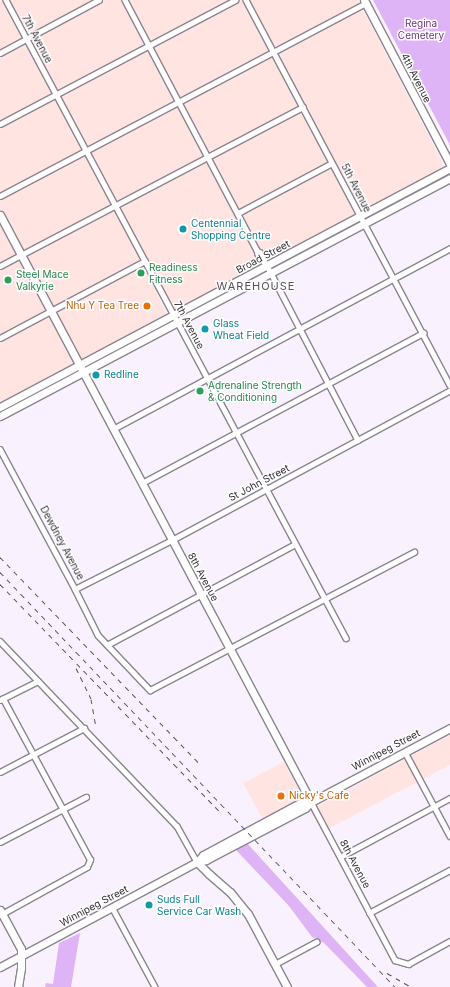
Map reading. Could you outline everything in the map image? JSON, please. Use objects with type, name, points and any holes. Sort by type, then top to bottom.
[{"type":"main road","name":"4th Avenue","points":[[365,1],[450,164]]},
{"type":"main road","name":"Broad Street","points":[[0,407],[267,267],[450,168]]},
{"type":"main road","name":"Broad Street","points":[[0,416],[177,323],[267,267],[364,224],[450,178]]},
{"type":"main road","name":"8th Avenue","points":[[0,215],[311,802]]},
{"type":"main road","name":"Winnipeg Street","points":[[0,967],[197,862],[206,860],[305,808],[311,802],[450,728]]},
{"type":"main road","points":[[197,862],[230,892],[244,908],[288,987]]},
{"type":"main road","points":[[1,913],[21,949],[22,956],[18,987]]},
{"type":"street","name":"7th Avenue","points":[[6,0],[206,378],[346,638]]},
{"type":"street","points":[[0,53],[99,0]]},
{"type":"street","points":[[125,0],[257,250],[264,259],[358,440]]},
{"type":"street","points":[[0,124],[234,0]]},
{"type":"street","name":"5th Avenue","points":[[246,0],[450,385]]},
{"type":"street","points":[[0,196],[274,51],[365,1]]},
{"type":"street","points":[[0,266],[302,107]]},
{"type":"street","points":[[238,213],[332,163]]},
{"type":"street","points":[[113,429],[450,248]]},
{"type":"street","points":[[0,338],[145,261]]},
{"type":"street","points":[[142,483],[423,334]]},
{"type":"street","name":"St John Street","points":[[75,589],[172,540],[450,390]]},
{"type":"street","name":"Dewdney Avenue","points":[[0,449],[98,635],[150,690],[230,650]]},
{"type":"street","points":[[107,645],[295,544]]},
{"type":"street","points":[[230,650],[414,552]]},
{"type":"street","points":[[0,641],[177,826],[197,862]]},
{"type":"street","points":[[1,913],[87,867],[90,860],[2,700],[38,681]]},
{"type":"street","points":[[0,772],[84,728]]},
{"type":"street","points":[[405,752],[450,836]]},
{"type":"street","points":[[0,842],[86,797]]},
{"type":"street","points":[[340,857],[450,798]]},
{"type":"street","name":"8th Avenue","points":[[311,802],[395,960],[408,964],[450,941]]},
{"type":"street","points":[[369,913],[450,870]]},
{"type":"street","points":[[112,907],[155,987]]},
{"type":"street","points":[[275,964],[316,942]]},
{"type":"shaded area","points":[[0,0],[358,0],[442,161],[442,166],[439,170],[178,309],[173,308],[163,289],[156,292],[166,312],[165,315],[0,404]]},
{"type":"shaded area","points":[[450,735],[450,765],[322,832],[310,810]]},
{"type":"shaded area","points":[[284,762],[300,792],[300,798],[263,820],[243,783]]},
{"type":"green space","name":"Regina Cemetery","points":[[373,0],[450,0],[450,145]]},
{"type":"green space","points":[[247,843],[378,987],[367,987],[324,943],[312,937],[289,906],[235,849]]},
{"type":"green space","points":[[80,933],[71,987],[45,987],[46,983],[53,984],[59,943]]},
{"type":"railway","points":[[0,557],[201,765]]},
{"type":"railway","points":[[0,572],[395,987]]},
{"type":"railway","points":[[0,584],[219,811]]},
{"type":"railway","points":[[76,668],[91,699],[96,726]]},
{"type":"railway","points":[[387,973],[411,987]]},
{"type":"place","name":"Centennial Shopping Centre","points":[[183,229]]},
{"type":"place","name":"Readiness Fitness","points":[[141,273]]},
{"type":"place","name":"Steel Mace Valkyrie","points":[[8,280]]},
{"type":"place","name":"Nhu Y Tea Tree","points":[[147,306]]},
{"type":"place","name":"Glass Wheat Field","points":[[205,329]]},
{"type":"place","name":"Redline","points":[[96,375]]},
{"type":"place","name":"Adrenaline Strength & Conditioning","points":[[200,391]]},
{"type":"place","name":"Nicky's Cafe","points":[[281,796]]},
{"type":"place","name":"Suds Full Service Car Wash","points":[[149,905]]},
{"type":"district","name":"WAREHOUSE","points":[[256,286]]}]
